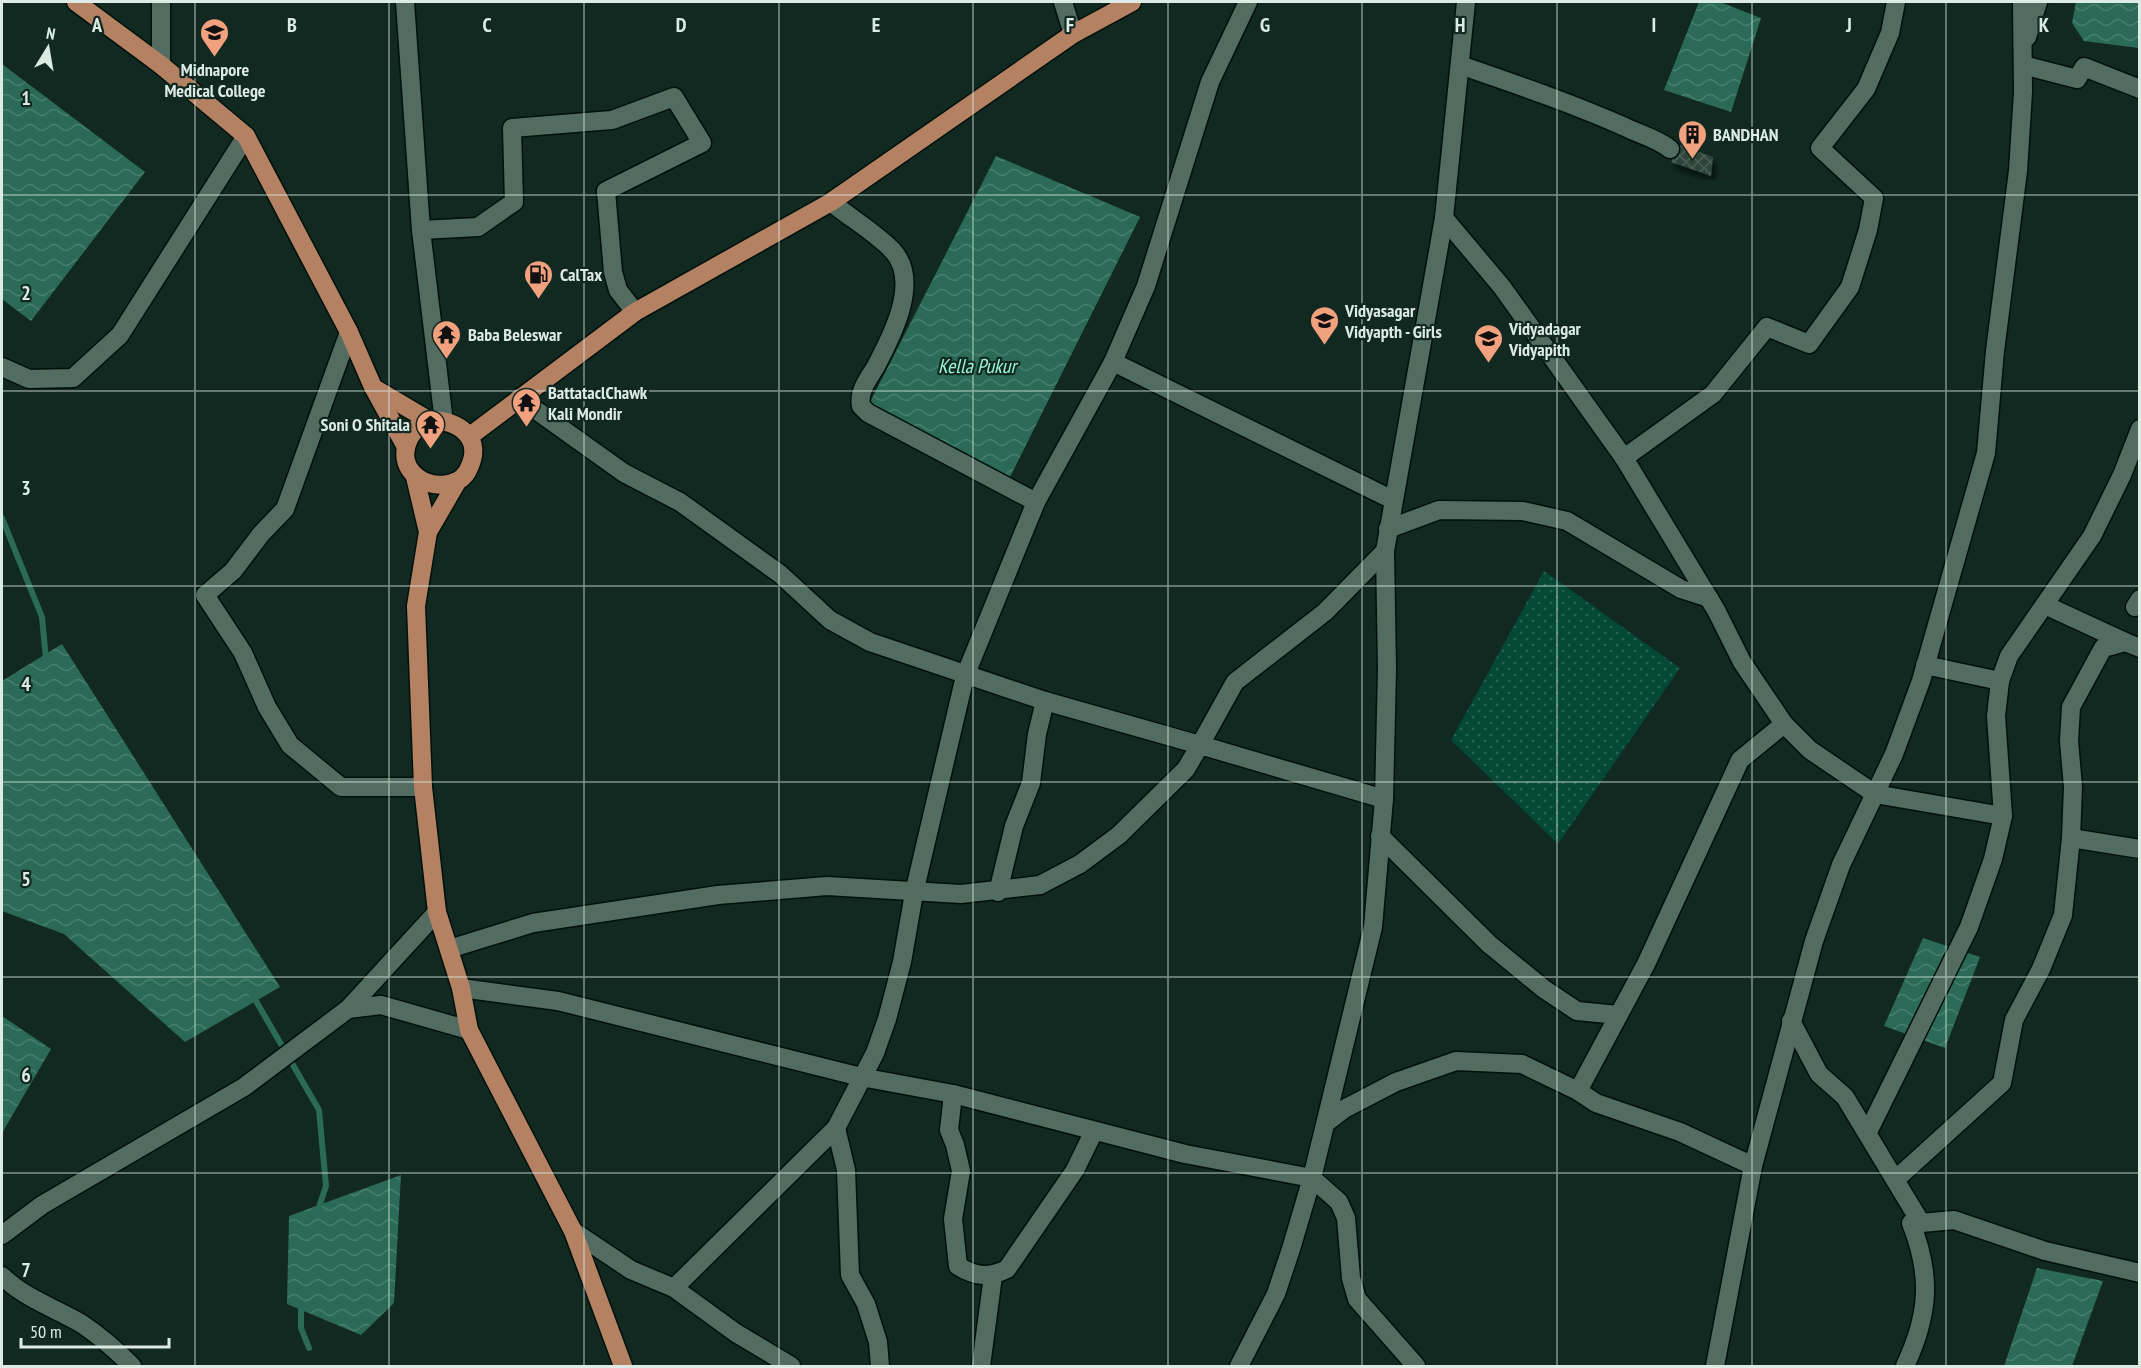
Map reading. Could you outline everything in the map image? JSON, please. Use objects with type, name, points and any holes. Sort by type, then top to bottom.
[{"type":"main road","points":[[76,2],[161,65],[246,136],[349,332],[373,387],[406,447],[409,465],[416,477],[428,532]]},
{"type":"main road","points":[[470,436],[635,312],[831,202],[1073,34],[1132,2]]},
{"type":"main road","points":[[373,387],[436,421],[457,425],[470,436],[473,449],[471,462],[428,532],[416,606],[423,787],[437,912],[461,988],[469,1030],[573,1231],[623,1366]]},
{"type":"main road","points":[[406,447],[412,431],[436,421]]},
{"type":"main road","points":[[416,477],[429,483],[457,482]]},
{"type":"street","points":[[160,2],[161,65]]},
{"type":"street","points":[[405,2],[436,421]]},
{"type":"street","points":[[1062,2],[1073,34]]},
{"type":"street","points":[[674,1288],[836,1128],[875,1053],[888,1020],[902,962],[914,893],[965,676],[1036,502],[1113,362],[1146,286],[1210,82],[1248,2]]},
{"type":"street","points":[[1239,1366],[1276,1294],[1312,1178],[1373,927],[1384,799],[1387,669],[1385,551],[1444,218],[1467,2]]},
{"type":"street","points":[[1624,458],[1713,394],[1767,327],[1809,344],[1850,287],[1868,230],[1874,198],[1820,148],[1866,89],[1890,33],[1896,2]]},
{"type":"street","points":[[1715,1366],[1753,1166],[1814,941],[1841,866],[1894,753],[1925,665],[1986,453],[1995,351],[2018,171],[2023,65],[2022,2]]},
{"type":"street","points":[[2022,41],[2026,38],[2038,2]]},
{"type":"street","points":[[1460,65],[1582,108],[1634,132],[1653,137],[1671,149]]},
{"type":"street","points":[[2023,65],[2077,80],[2084,68],[2139,89]]},
{"type":"street","points":[[421,230],[478,227],[513,202],[512,128],[612,120],[674,97],[702,143],[606,191],[613,272],[618,290],[635,312]]},
{"type":"street","points":[[2,368],[29,379],[73,378],[120,335],[246,136]]},
{"type":"street","points":[[831,202],[893,252],[903,268],[905,292],[886,348],[863,389],[861,406],[868,413],[1036,502]]},
{"type":"street","points":[[1444,218],[1502,287],[1624,458],[1709,598],[1742,662],[1784,724],[1810,750],[1875,794],[2003,816]]},
{"type":"street","points":[[349,332],[285,509],[261,534],[233,571],[205,595],[243,652],[267,707],[290,745],[340,786],[423,787]]},
{"type":"street","points":[[1113,362],[1393,500]]},
{"type":"street","points":[[519,398],[624,473],[680,502],[780,574],[830,620],[870,642],[965,676],[1045,701],[1384,799]]},
{"type":"street","points":[[1868,1132],[1969,927],[1993,859],[2003,816],[1996,716],[2000,681],[2009,656],[2092,536],[2122,475],[2139,429]]},
{"type":"street","points":[[1388,529],[1439,510],[1523,511],[1567,521],[1682,589],[1709,598]]},
{"type":"street","points":[[449,949],[533,923],[718,895],[826,886],[914,893],[998,892],[1040,885],[1090,857],[1119,835],[1156,801],[1185,769],[1234,682],[1325,612],[1385,551]]},
{"type":"street","points":[[2044,605],[2132,645]]},
{"type":"street","points":[[1894,1180],[2002,1083],[2014,1020],[2041,969],[2063,915],[2071,838],[2073,787],[2069,741],[2071,707],[2103,648],[2132,645]]},
{"type":"street","points":[[1925,665],[2000,681]]},
{"type":"street","points":[[998,892],[1014,826],[1031,783],[1037,734],[1045,701]]},
{"type":"street","points":[[1578,1091],[1680,894],[1740,760],[1784,724]]},
{"type":"street","points":[[1380,836],[1489,944],[1544,989],[1577,1011],[1618,1015]]},
{"type":"street","points":[[2071,838],[2139,849]]},
{"type":"street","points":[[2,1235],[42,1205],[244,1088],[348,1009],[437,912]]},
{"type":"street","points":[[461,988],[558,1001],[861,1077],[953,1094],[1185,1154],[1312,1178],[1339,1202],[1346,1218],[1351,1278],[1357,1299],[1416,1366]]},
{"type":"street","points":[[348,1009],[381,1005],[469,1030]]},
{"type":"street","points":[[1791,1021],[1819,1074],[1845,1097],[1921,1223]]},
{"type":"street","points":[[1326,1122],[1344,1109],[1396,1082],[1456,1061],[1522,1064],[1578,1091],[1596,1103],[1680,1132],[1753,1166]]},
{"type":"street","points":[[953,1094],[949,1131],[961,1171],[953,1219],[958,1266],[967,1271],[993,1276],[1007,1269],[1075,1170],[1094,1131]]},
{"type":"street","points":[[836,1128],[846,1170],[850,1275],[867,1304],[878,1342],[880,1366]]},
{"type":"street","points":[[1905,1366],[1917,1340],[1927,1282],[1911,1223],[1954,1220],[2045,1251],[2139,1273]]},
{"type":"street","points":[[573,1231],[631,1270],[674,1288],[736,1333],[791,1366]]},
{"type":"street","points":[[2,1276],[10,1284],[44,1305],[82,1324],[132,1366]]},
{"type":"street","points":[[981,1366],[993,1276]]},
{"type":"shaded area","points":[[1544,571],[1680,668],[1558,844],[1451,740]]},
{"type":"water","points":[[1699,2],[1720,2],[1761,18],[1731,112],[1664,90]]},
{"type":"water","points":[[2076,2],[2139,2],[2138,48],[2084,41],[2072,23]]},
{"type":"water","points":[[2,64],[145,172],[31,321],[2,299]]},
{"type":"water","name":"Kella Pukur","points":[[996,156],[1140,217],[1010,477],[869,404]]},
{"type":"water","points":[[62,644],[280,987],[185,1042],[64,934],[2,911],[2,681]]},
{"type":"water","points":[[1923,938],[1980,957],[1945,1048],[1884,1026]]},
{"type":"water","points":[[2,1016],[51,1049],[2,1133]]},
{"type":"water","points":[[401,1175],[394,1303],[361,1335],[287,1304],[289,1216]]},
{"type":"water","points":[[2037,1268],[2103,1281],[2072,1366],[2004,1366]]},
{"type":"building","name":"BANDHAN","points":[[1680,145],[1713,157],[1711,176],[1671,162]]},
{"type":"waterway","points":[[2,518],[42,617],[46,659]]},
{"type":"waterway","points":[[252,994],[319,1110],[326,1186],[317,1213]]},
{"type":"waterway","points":[[301,1302],[301,1328],[309,1348]]},
{"type":"place","name":"Midnapore Medical College","points":[[215,58]]},
{"type":"place","name":"BANDHAN","points":[[1692,160]]},
{"type":"place","name":"CalTax","points":[[539,300]]},
{"type":"place","name":"Vidyasagar Vidyapth - Girls","points":[[1324,346]]},
{"type":"place","name":"Baba Beleswar","points":[[447,360]]},
{"type":"place","name":"Vidyadagar Vidyapith","points":[[1488,364]]},
{"type":"place","name":"BattataclChawk Kali Mondir","points":[[527,428]]},
{"type":"place","name":"Soni O Shitala","points":[[431,450]]}]
